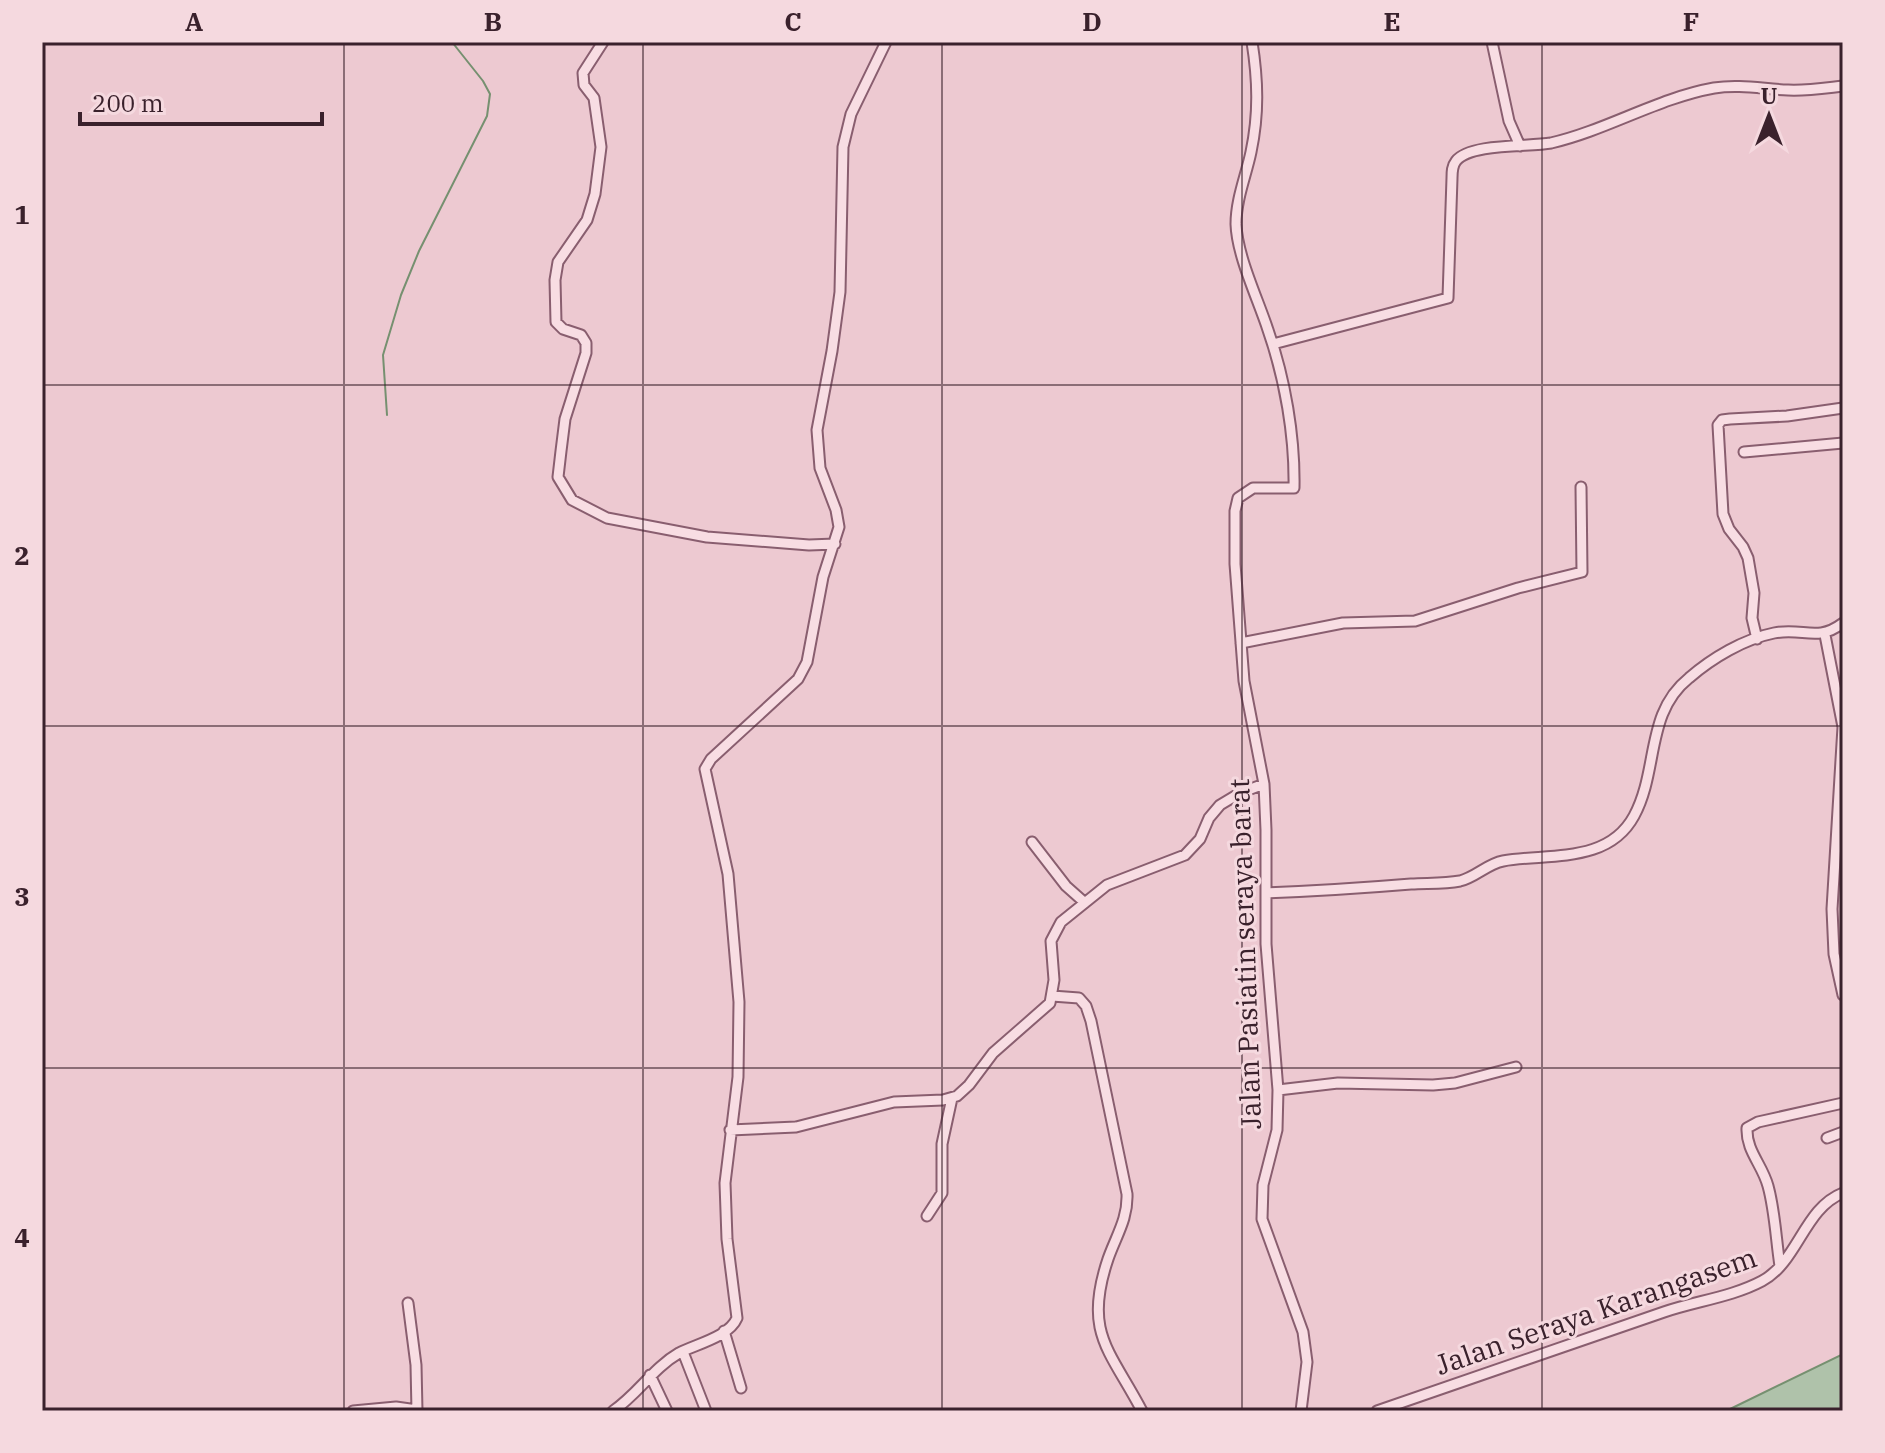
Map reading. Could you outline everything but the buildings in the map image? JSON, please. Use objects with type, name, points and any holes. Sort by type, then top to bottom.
[{"type":"street","points":[[603,42],[583,73],[584,85],[594,98],[601,147],[595,194],[587,220],[558,262],[555,280],[556,322],[563,329],[581,335],[586,343],[586,353],[565,419],[558,477],[572,500],[607,518],[707,537],[809,545],[835,544]]},
{"type":"street","points":[[613,1411],[650,1375],[736,1322],[725,1183],[738,1077],[739,1002],[728,874],[705,769],[711,759],[805,669],[823,577],[839,527],[822,476],[817,439],[840,292],[843,147],[851,114],[886,42]]},
{"type":"street","points":[[1252,42],[1258,105],[1236,224],[1273,344],[1448,298],[1455,161],[1475,151],[1552,142],[1713,88],[1733,86],[1790,91],[1843,86]]},
{"type":"street","points":[[1492,42],[1509,121],[1520,146]]},
{"type":"street","name":"Jalan Pasiatin seraya barat","points":[[1273,344],[1289,422],[1294,488],[1253,488],[1242,494],[1236,502],[1235,564],[1249,715],[1264,784],[1268,984],[1278,1090],[1277,1130],[1263,1185],[1262,1219],[1303,1332],[1307,1379],[1301,1411]]},
{"type":"street","points":[[1757,639],[1752,618],[1754,593],[1748,558],[1723,514],[1718,425],[1725,419],[1787,416],[1843,408]]},
{"type":"street","points":[[1744,452],[1843,443]]},
{"type":"street","points":[[1241,643],[1343,623],[1415,621],[1518,588],[1582,572],[1581,487]]},
{"type":"street","points":[[1266,893],[1457,881],[1494,863],[1574,854],[1601,846],[1617,837],[1634,816],[1661,714],[1677,689],[1712,661],[1757,639],[1785,632],[1825,635],[1843,623]]},
{"type":"street","points":[[1825,635],[1841,709],[1842,742],[1832,909],[1834,954],[1843,995]]},
{"type":"street","points":[[730,1130],[796,1127],[894,1102],[952,1098],[969,1085],[993,1053],[1043,1010],[1052,996],[1051,941],[1054,931],[1107,885],[1185,855],[1200,839],[1209,818],[1220,805],[1264,784]]},
{"type":"street","points":[[1032,842],[1066,886],[1084,902]]},
{"type":"street","points":[[1052,996],[1069,996],[1082,1001],[1094,1035],[1118,1146],[1127,1208],[1104,1271],[1097,1324],[1106,1349],[1142,1411]]},
{"type":"street","points":[[1278,1090],[1338,1083],[1455,1083],[1516,1067]]},
{"type":"street","points":[[927,1216],[942,1193],[942,1144],[952,1098]]},
{"type":"street","points":[[1780,1266],[1769,1188],[1749,1148],[1747,1128],[1758,1122],[1843,1103]]},
{"type":"street","points":[[1827,1138],[1843,1132]]},
{"type":"street","name":"Jalan Seraya Karangasem","points":[[1377,1411],[1667,1311],[1755,1284],[1771,1276],[1819,1211],[1843,1193]]},
{"type":"street","points":[[353,1411],[396,1407],[417,1411],[416,1365],[408,1303]]},
{"type":"street","points":[[724,1331],[741,1388]]},
{"type":"street","points":[[683,1352],[706,1411]]},
{"type":"street","points":[[650,1375],[667,1411]]},
{"type":"shaded area","points":[[1843,1354],[1843,1411],[1726,1411]]},
{"type":"waterway","points":[[387,415],[383,355],[401,295],[419,251],[487,116],[490,94],[452,42]]}]
